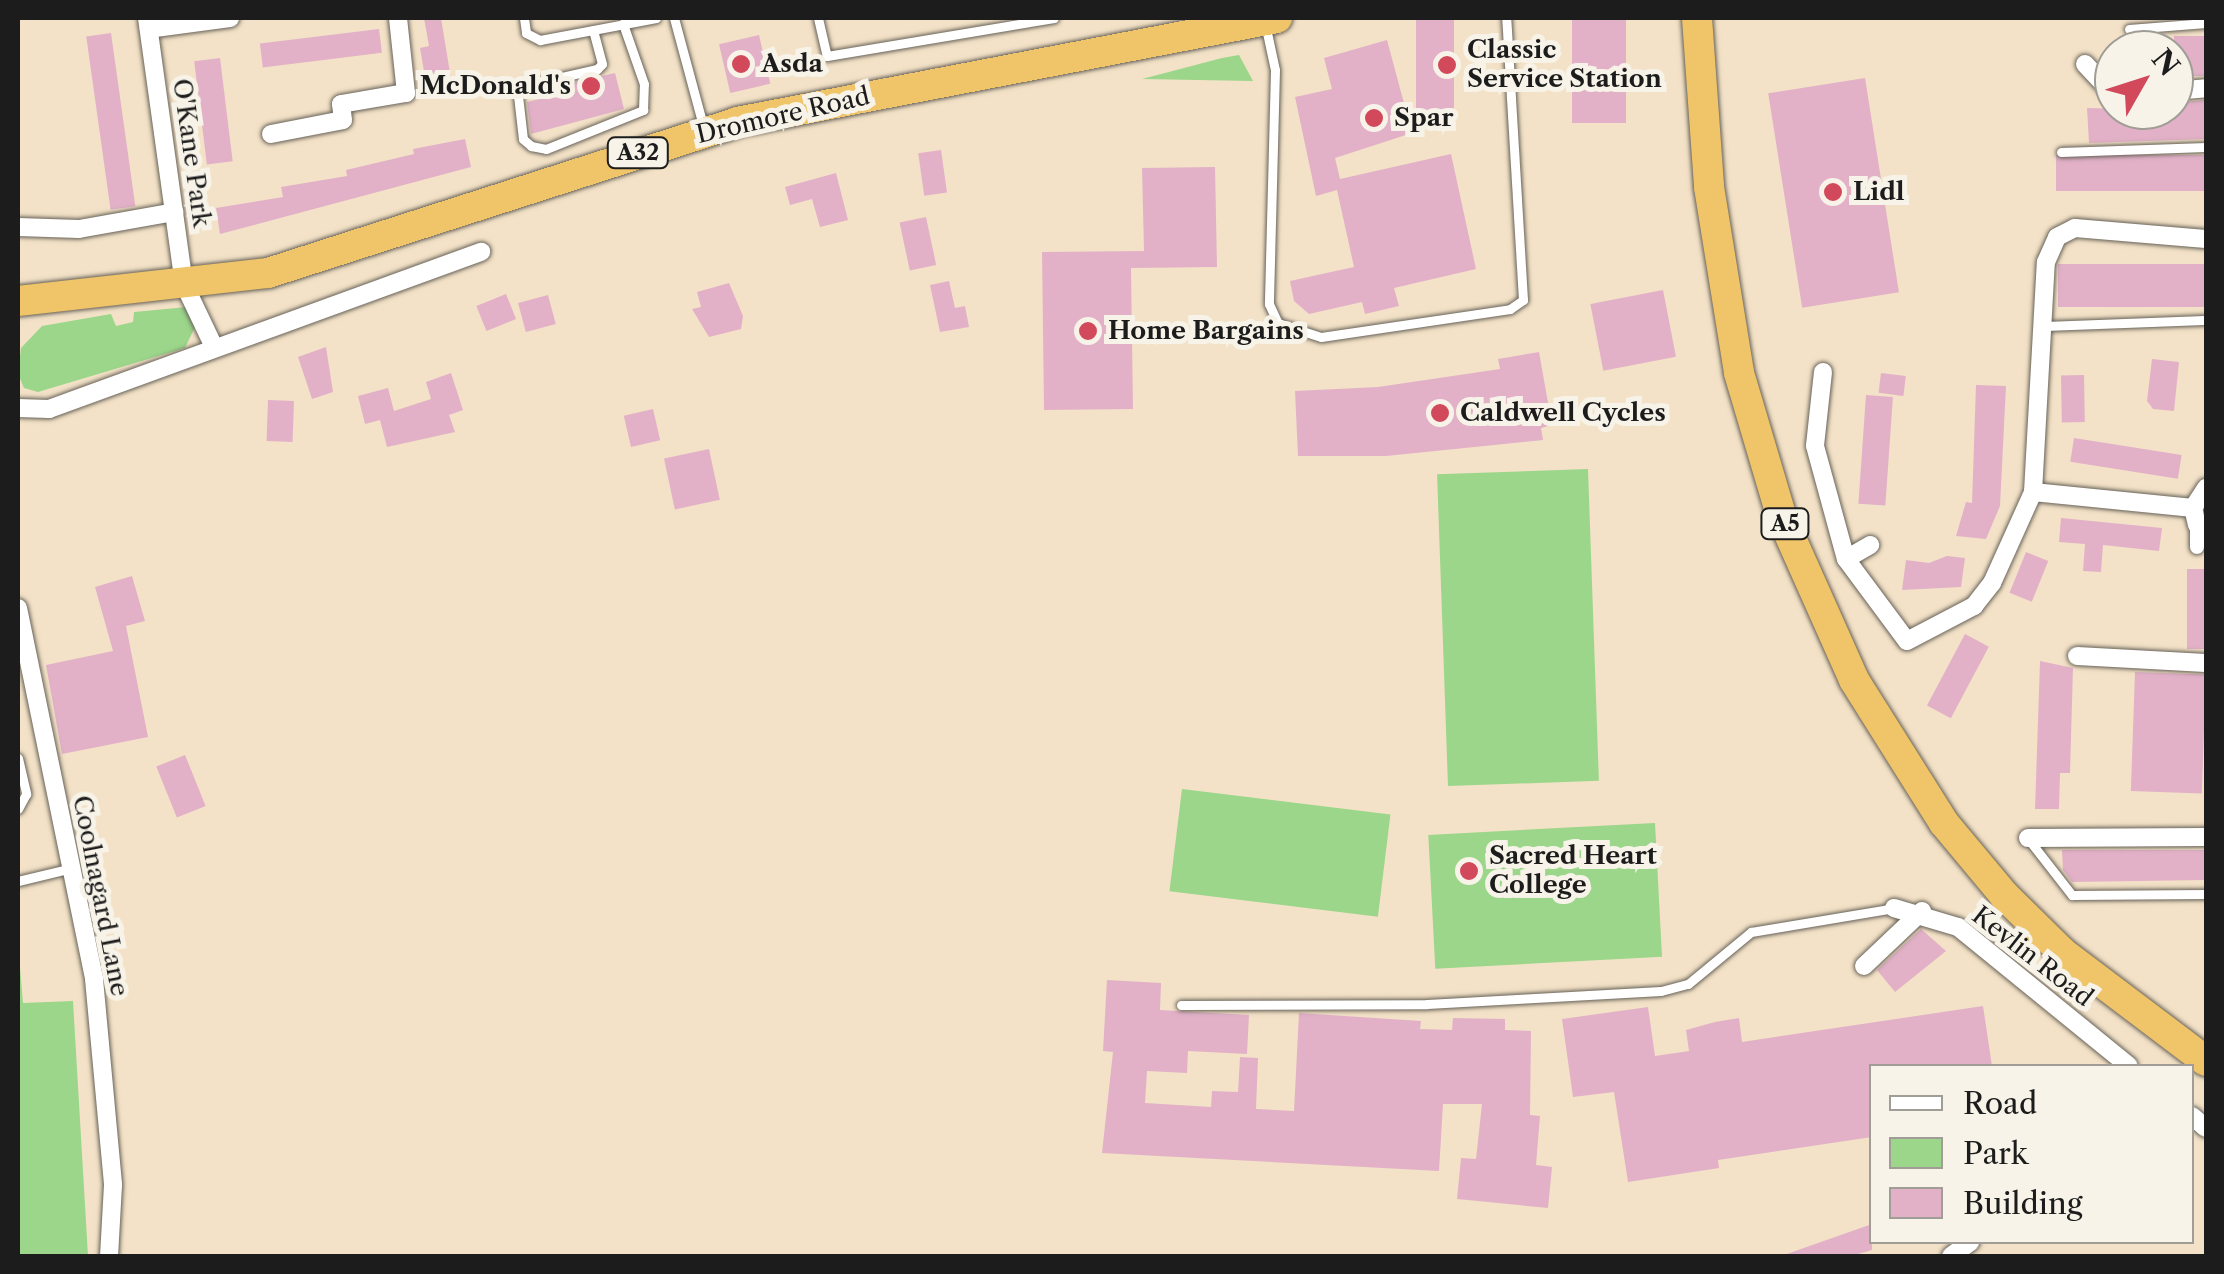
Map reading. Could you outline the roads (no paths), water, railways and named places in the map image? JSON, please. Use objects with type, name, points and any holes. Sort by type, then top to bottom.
[{"type":"highway","name":"A5","points":[[1697,18],[1709,187],[1739,373],[1782,518],[1854,680],[1944,823],[2004,895],[2063,954],[2206,1061]]},
{"type":"highway","name":"Dromore Road","points":[[18,301],[268,272],[704,132],[1271,19]]},
{"type":"street","name":"O'Kane Park","points":[[184,284],[148,23],[230,18]]},
{"type":"street","points":[[271,134],[343,120],[341,104],[406,94],[398,18]]},
{"type":"street","points":[[2085,64],[2094,74]]},
{"type":"street","points":[[18,226],[78,229],[174,212]]},
{"type":"street","points":[[1823,372],[1815,446],[1846,559],[1907,641],[1974,606],[1992,583],[2033,492],[2046,262],[2066,232],[2206,240]]},
{"type":"street","points":[[18,408],[49,409],[481,252]]},
{"type":"street","points":[[184,284],[214,347]]},
{"type":"street","points":[[2197,547],[2195,516],[2206,488]]},
{"type":"street","points":[[2033,492],[2195,516]]},
{"type":"street","points":[[1846,559],[1870,546]]},
{"type":"street","name":"Coolnagard Lane","points":[[18,608],[23,656],[94,979],[112,1185],[109,1256]]},
{"type":"street","points":[[2077,656],[2206,664]]},
{"type":"street","points":[[2028,838],[2206,837]]},
{"type":"street","name":"Kevlin Road","points":[[1894,908],[1922,911],[1958,927],[2127,1064]]},
{"type":"street","points":[[1864,966],[1922,911]]},
{"type":"lane","points":[[524,18],[526,32],[540,40],[656,18]]},
{"type":"lane","points":[[674,18],[704,132]]},
{"type":"lane","points":[[818,18],[826,56],[1054,18]]},
{"type":"lane","points":[[1271,19],[1275,70],[1269,304],[1278,324],[1321,337],[1510,310],[1523,300],[1506,18]]},
{"type":"lane","points":[[2129,29],[2206,23]]},
{"type":"lane","points":[[593,30],[602,64],[597,68],[517,87],[521,127],[531,146],[546,149],[643,110],[644,84],[623,24]]},
{"type":"lane","points":[[2061,152],[2206,147]]},
{"type":"lane","points":[[2043,326],[2206,320]]},
{"type":"lane","points":[[18,758],[26,794],[18,809]]},
{"type":"lane","points":[[2028,838],[2072,895],[2206,894]]},
{"type":"lane","points":[[18,882],[72,868]]},
{"type":"lane","points":[[1181,1005],[1428,1004],[1661,991],[1688,984],[1750,932],[1894,908]]},
{"type":"place","name":"Asda","points":[[741,64]]},
{"type":"place","name":"Classic Service Station","points":[[1447,65]]},
{"type":"place","name":"McDonald's","points":[[591,86]]},
{"type":"place","name":"Spar","points":[[1374,118]]},
{"type":"place","name":"Lidl","points":[[1833,192]]},
{"type":"place","name":"Home Bargains","points":[[1088,331]]},
{"type":"place","name":"Caldwell Cycles","points":[[1440,413]]},
{"type":"place","name":"Sacred Heart College","points":[[1469,871]]}]
